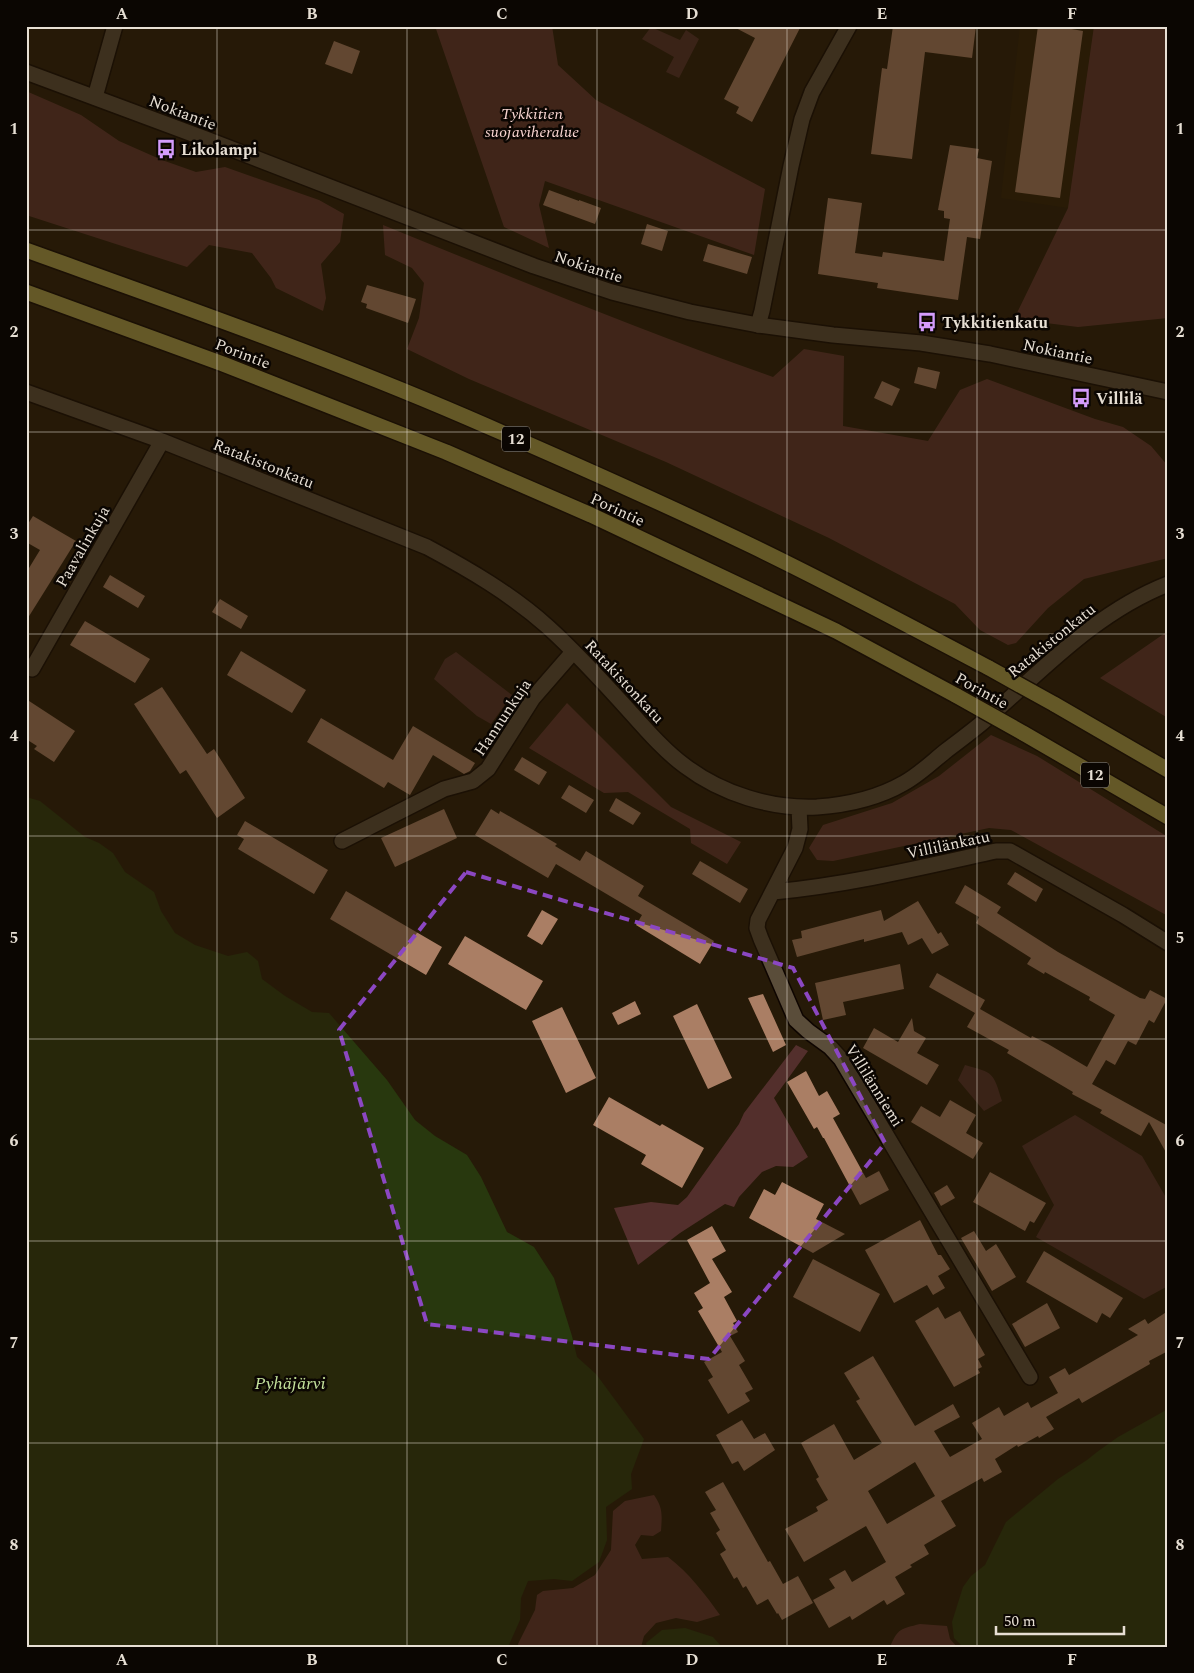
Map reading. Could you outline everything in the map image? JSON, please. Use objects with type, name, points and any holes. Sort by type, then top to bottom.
[{"type":"highway","name":"Porintie","points":[[26,250],[245,329],[481,424],[615,482],[750,545],[857,599],[989,668],[1168,770]]},
{"type":"highway","name":"Porintie","points":[[26,292],[233,367],[446,452],[582,511],[836,631],[957,696],[1168,817]]},
{"type":"street","points":[[95,97],[115,26]]},
{"type":"street","points":[[758,325],[790,166],[802,119],[812,92],[849,26]]},
{"type":"street","name":"Nokiantie","points":[[26,72],[534,266],[612,292],[690,312],[758,325],[833,335],[921,342],[990,354],[1168,392]]},
{"type":"street","name":"Ratakistonkatu","points":[[26,392],[162,441],[427,547],[490,583],[524,608],[573,652],[655,739],[683,765],[707,781],[762,802],[799,808],[835,806],[870,797],[904,783],[982,723],[1048,663],[1095,624],[1133,600],[1168,584]]},
{"type":"street","name":"Paavalinkuja","points":[[32,669],[162,441]]},
{"type":"street","name":"Hannunkuja","points":[[342,841],[444,789],[474,781],[488,769],[533,698],[573,652]]},
{"type":"street","name":"Villilänniemi","points":[[799,808],[800,829],[795,848],[763,908],[757,928],[796,1020],[830,1047],[840,1059],[1030,1377]]},
{"type":"street","name":"Villilänkatu","points":[[773,892],[800,890],[881,876],[996,851],[1010,852],[1123,915],[1168,943]]},
{"type":"highlighted area","points":[[466,872],[793,968],[885,1143],[709,1359],[427,1324],[339,1030]]},
{"type":"shaded area","points":[[1020,26],[1094,26],[1068,208],[1001,198]]},
{"type":"shaded area","points":[[651,27],[680,40],[686,30],[699,39],[679,78],[666,72],[674,57],[642,39]]},
{"type":"shaded area","points":[[456,652],[512,695],[491,724],[477,716],[434,679],[445,659]]},
{"type":"shaded area","points":[[796,1045],[808,1051],[774,1098],[808,1157],[793,1167],[776,1166],[762,1172],[739,1197],[734,1207],[725,1204],[680,1233],[638,1265],[614,1208],[651,1202],[678,1205],[687,1197],[739,1124],[744,1113]]},
{"type":"shaded area","points":[[965,1065],[991,1075],[1002,1101],[984,1111],[958,1080]]},
{"type":"shaded area","points":[[1075,1115],[1142,1156],[1168,1201],[1168,1286],[1144,1299],[1036,1237],[1054,1205],[1022,1146]]},
{"type":"green space","name":"Tykkitien suojaviheralue","points":[[435,26],[552,26],[558,65],[596,100],[765,189],[754,255],[545,181],[539,205],[549,248],[504,227]]},
{"type":"green space","points":[[1094,26],[1168,26],[1168,318],[1078,327],[1014,319],[1068,208]]},
{"type":"green space","points":[[26,91],[81,115],[119,141],[162,160],[196,172],[225,167],[319,200],[344,214],[340,242],[321,264],[326,298],[323,311],[276,288],[271,278],[252,253],[209,245],[187,267],[26,215]]},
{"type":"green space","points":[[383,225],[626,323],[773,377],[804,349],[844,356],[843,426],[928,441],[960,390],[987,379],[1095,419],[1123,427],[1151,446],[1168,466],[1168,558],[1084,579],[1048,608],[1016,643],[1008,645],[980,630],[955,604],[829,538],[666,462],[469,379],[407,349],[419,318],[424,283],[412,268],[385,255]]},
{"type":"green space","points":[[1168,631],[1168,718],[1100,678]]},
{"type":"green space","points":[[567,703],[671,807],[741,842],[727,864],[691,843],[690,829],[628,792],[604,793],[529,748]]},
{"type":"green space","points":[[991,735],[1037,756],[1168,837],[1168,916],[1011,830],[989,828],[833,861],[817,860],[809,848],[823,825],[892,803],[939,776]]},
{"type":"green space","points":[[654,1495],[661,1512],[661,1531],[653,1536],[641,1535],[635,1545],[642,1559],[668,1557],[690,1577],[720,1615],[697,1622],[676,1618],[656,1623],[644,1636],[641,1647],[519,1647],[518,1644],[535,1610],[537,1595],[543,1591],[573,1588],[595,1575],[611,1550],[613,1511],[625,1501]]},
{"type":"green space","points":[[920,1624],[947,1626],[950,1639],[957,1647],[890,1647],[895,1636],[901,1630]]},
{"type":"water","name":"Pyhäjärvi","points":[[26,797],[40,801],[85,837],[99,843],[113,853],[125,872],[154,892],[161,911],[175,933],[195,945],[228,956],[247,952],[258,961],[262,979],[285,996],[312,1012],[329,1013],[387,1080],[415,1120],[435,1136],[467,1155],[481,1177],[507,1232],[534,1247],[554,1278],[577,1357],[596,1374],[644,1439],[631,1474],[632,1489],[606,1507],[607,1540],[599,1562],[572,1581],[554,1579],[528,1581],[521,1598],[520,1620],[508,1647],[26,1647]]},
{"type":"water","points":[[1168,1409],[1168,1647],[963,1647],[954,1638],[952,1622],[963,1587],[971,1576],[985,1565],[1006,1522],[1058,1479],[1118,1437]]},
{"type":"water","points":[[685,1628],[713,1637],[722,1647],[647,1647],[646,1643],[662,1630]]},
{"type":"building","points":[[732,26],[801,26],[752,122],[736,113],[739,107],[724,99],[755,38]]},
{"type":"building","points":[[893,26],[976,26],[972,58],[925,52],[912,159],[871,154],[882,68],[887,69]]},
{"type":"building","points":[[1038,26],[1054,26],[1083,31],[1060,198],[1015,192]]},
{"type":"building","points":[[334,41],[360,51],[352,74],[325,64]]},
{"type":"building","points":[[950,145],[979,149],[977,158],[992,161],[980,239],[967,237],[958,300],[877,288],[878,283],[818,274],[828,198],[862,203],[855,253],[882,257],[883,252],[944,261],[950,219],[944,218],[944,211],[938,210]]},
{"type":"building","points":[[549,190],[601,208],[595,224],[543,205]]},
{"type":"building","points":[[647,224],[668,231],[662,251],[641,244]]},
{"type":"building","points":[[708,244],[752,257],[747,274],[703,261]]},
{"type":"building","points":[[367,285],[416,299],[408,323],[366,308],[367,304],[361,302]]},
{"type":"building","points":[[918,367],[940,372],[936,389],[914,383]]},
{"type":"building","points":[[882,381],[900,389],[892,406],[874,398]]},
{"type":"building","points":[[33,516],[76,541],[26,621],[26,573],[40,550],[26,542],[26,527]]},
{"type":"building","points":[[110,575],[145,596],[138,608],[103,587]]},
{"type":"building","points":[[220,599],[248,616],[241,629],[212,612]]},
{"type":"building","points":[[85,621],[150,659],[135,683],[70,645]]},
{"type":"building","points":[[241,651],[306,690],[292,713],[227,675]]},
{"type":"building","points":[[162,687],[207,754],[214,749],[245,798],[217,818],[186,770],[180,774],[134,704]]},
{"type":"building","points":[[26,699],[75,731],[54,762],[34,749],[37,746],[26,739]]},
{"type":"building","points":[[321,718],[393,760],[413,726],[475,763],[470,771],[464,774],[433,755],[410,795],[388,782],[384,788],[307,742]]},
{"type":"building","points":[[522,757],[547,772],[539,785],[514,770]]},
{"type":"building","points":[[569,785],[594,800],[586,813],[561,798]]},
{"type":"building","points":[[616,798],[641,813],[633,825],[609,811]]},
{"type":"building","points":[[444,809],[457,838],[395,867],[381,838]]},
{"type":"building","points":[[491,809],[499,814],[500,811],[535,831],[580,861],[586,851],[644,886],[638,896],[714,941],[700,964],[636,925],[642,915],[556,864],[548,878],[475,835]]},
{"type":"building","points":[[245,821],[328,870],[314,894],[238,849],[244,839],[237,835]]},
{"type":"building","points":[[700,861],[748,889],[740,903],[692,874]]},
{"type":"building","points":[[1015,872],[1043,889],[1036,902],[1007,884]]},
{"type":"building","points":[[965,885],[1001,907],[997,913],[1058,952],[1140,998],[1145,999],[1150,990],[1167,999],[1154,1023],[1149,1020],[1136,1045],[1128,1041],[1115,1065],[1106,1060],[1092,1084],[1168,1126],[1168,1156],[1149,1122],[1141,1136],[1100,1113],[1102,1110],[1072,1094],[1073,1092],[1007,1053],[1009,1050],[967,1027],[975,1013],[929,987],[937,973],[985,1000],[980,1009],[1031,1038],[1032,1036],[1048,1044],[1087,1067],[1115,1015],[1089,1000],[1090,997],[1027,964],[1031,958],[976,923],[979,917],[955,903]]},
{"type":"building","points":[[346,891],[442,947],[426,975],[330,919]]},
{"type":"building","points":[[918,901],[938,934],[941,932],[949,945],[932,954],[922,938],[908,945],[902,932],[864,942],[864,939],[797,957],[792,940],[802,938],[801,931],[881,910],[884,921]]},
{"type":"building","points":[[542,910],[558,919],[542,945],[527,936]]},
{"type":"building","points":[[465,936],[543,981],[526,1010],[448,964]]},
{"type":"building","points":[[900,964],[904,989],[843,1002],[846,1015],[823,1020],[815,983]]},
{"type":"building","points":[[763,994],[786,1045],[773,1052],[748,998]]},
{"type":"building","points":[[635,1001],[641,1014],[618,1025],[612,1013]]},
{"type":"building","points":[[697,1004],[732,1078],[708,1089],[673,1016]]},
{"type":"building","points":[[562,1007],[596,1078],[566,1093],[532,1021]]},
{"type":"building","points":[[912,1018],[914,1031],[926,1038],[917,1053],[939,1065],[927,1085],[863,1048],[874,1028],[898,1042]]},
{"type":"building","points":[[806,1071],[819,1096],[827,1091],[840,1114],[833,1118],[866,1178],[879,1171],[889,1190],[860,1205],[824,1138],[817,1127],[814,1129],[787,1082]]},
{"type":"building","points":[[609,1097],[704,1148],[682,1188],[641,1164],[646,1155],[593,1125]]},
{"type":"building","points":[[950,1100],[976,1115],[966,1133],[983,1143],[973,1159],[911,1122],[921,1106],[940,1117]]},
{"type":"building","points":[[990,1172],[1046,1203],[1034,1223],[1030,1221],[1025,1231],[973,1202]]},
{"type":"building","points":[[782,1182],[824,1204],[816,1219],[845,1234],[813,1253],[749,1218],[764,1189],[775,1195]]},
{"type":"building","points":[[947,1185],[955,1198],[941,1206],[934,1193]]},
{"type":"building","points":[[920,1220],[938,1255],[941,1255],[950,1269],[938,1276],[945,1288],[933,1295],[927,1285],[894,1303],[865,1250]]},
{"type":"building","points":[[712,1226],[726,1251],[712,1259],[732,1292],[724,1297],[737,1321],[733,1323],[738,1332],[730,1336],[745,1361],[739,1365],[753,1389],[745,1393],[750,1401],[728,1414],[708,1380],[713,1377],[704,1362],[722,1352],[698,1311],[703,1308],[694,1293],[710,1283],[687,1240]]},
{"type":"building","points":[[974,1231],[986,1251],[996,1244],[1016,1277],[992,1291],[961,1238]]},
{"type":"building","points":[[1044,1251],[1123,1298],[1110,1318],[1102,1313],[1097,1323],[1026,1282]]},
{"type":"building","points":[[813,1259],[880,1294],[860,1332],[793,1297]]},
{"type":"building","points":[[1047,1303],[1060,1328],[1025,1347],[1012,1324]]},
{"type":"building","points":[[938,1307],[945,1319],[960,1311],[985,1355],[978,1359],[982,1367],[978,1369],[980,1373],[954,1387],[915,1321]]},
{"type":"building","points":[[1168,1311],[1168,1351],[1149,1361],[1150,1364],[1082,1403],[1079,1398],[1046,1417],[1054,1429],[1039,1438],[1038,1436],[1018,1447],[1017,1445],[995,1459],[1002,1472],[984,1482],[982,1478],[941,1501],[956,1526],[924,1545],[929,1554],[910,1565],[912,1567],[895,1577],[905,1594],[887,1605],[884,1600],[852,1620],[850,1616],[829,1628],[813,1600],[835,1588],[829,1579],[845,1570],[852,1582],[886,1562],[866,1526],[804,1562],[785,1529],[818,1511],[816,1507],[828,1500],[816,1479],[819,1477],[801,1443],[834,1424],[854,1460],[882,1443],[856,1401],[860,1399],[844,1373],[873,1356],[915,1426],[953,1404],[960,1417],[934,1431],[950,1457],[982,1439],[972,1423],[999,1407],[1004,1416],[1028,1402],[1031,1408],[1058,1393],[1049,1377],[1065,1368],[1069,1375],[1138,1335],[1128,1329],[1145,1319],[1148,1324]],"holes":[[[915,1462],[935,1496],[887,1524],[868,1491]]]},
{"type":"building","points":[[742,1420],[754,1439],[765,1433],[775,1450],[744,1471],[738,1461],[732,1464],[716,1435]]},
{"type":"building","points":[[723,1482],[768,1562],[770,1561],[783,1584],[798,1576],[813,1603],[782,1620],[768,1599],[757,1605],[746,1586],[743,1588],[737,1577],[734,1579],[720,1554],[726,1550],[716,1533],[720,1530],[710,1513],[716,1510],[705,1492]]},
{"type":"place","name":"Likolampi","points":[[166,149]]},
{"type":"place","name":"Tykkitienkatu","points":[[927,322]]},
{"type":"place","name":"Villilä","points":[[1081,398]]}]
